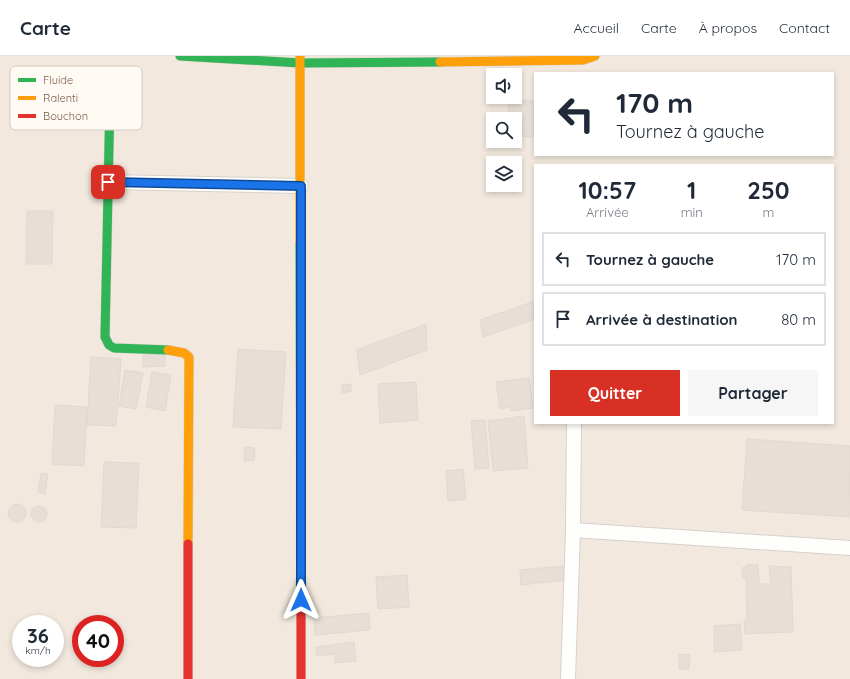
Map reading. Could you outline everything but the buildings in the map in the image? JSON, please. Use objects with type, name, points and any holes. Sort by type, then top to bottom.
[{"type":"street","points":[[180,56],[300,60],[583,60],[596,56]]},
{"type":"street","points":[[300,60],[300,679]]},
{"type":"street","points":[[109,130],[105,336],[109,345],[114,348],[175,350],[184,353],[189,357],[188,679]]},
{"type":"street","points":[[108,182],[301,186]]},
{"type":"street","points":[[568,679],[573,530],[574,424]]},
{"type":"street","points":[[573,530],[850,548]]},
{"type":"shaded area","points":[[0,56],[850,56],[850,679],[0,679]]},
{"type":"traffic: fast","points":[[180,56],[300,63],[440,62]]},
{"type":"traffic: fast","points":[[109,130],[105,337],[109,345],[114,348],[168,350]]},
{"type":"traffic: fast","points":[[300,243],[301,607]]},
{"type":"traffic: slow","points":[[300,56],[300,243]]},
{"type":"traffic: slow","points":[[440,62],[583,60],[595,56]]},
{"type":"traffic: slow","points":[[168,350],[184,353],[189,357],[188,544]]},
{"type":"traffic: jam","points":[[188,544],[188,679]]},
{"type":"traffic: jam","points":[[301,607],[301,679]]},
{"type":"route","points":[[108,182],[301,186],[301,600]]}]
